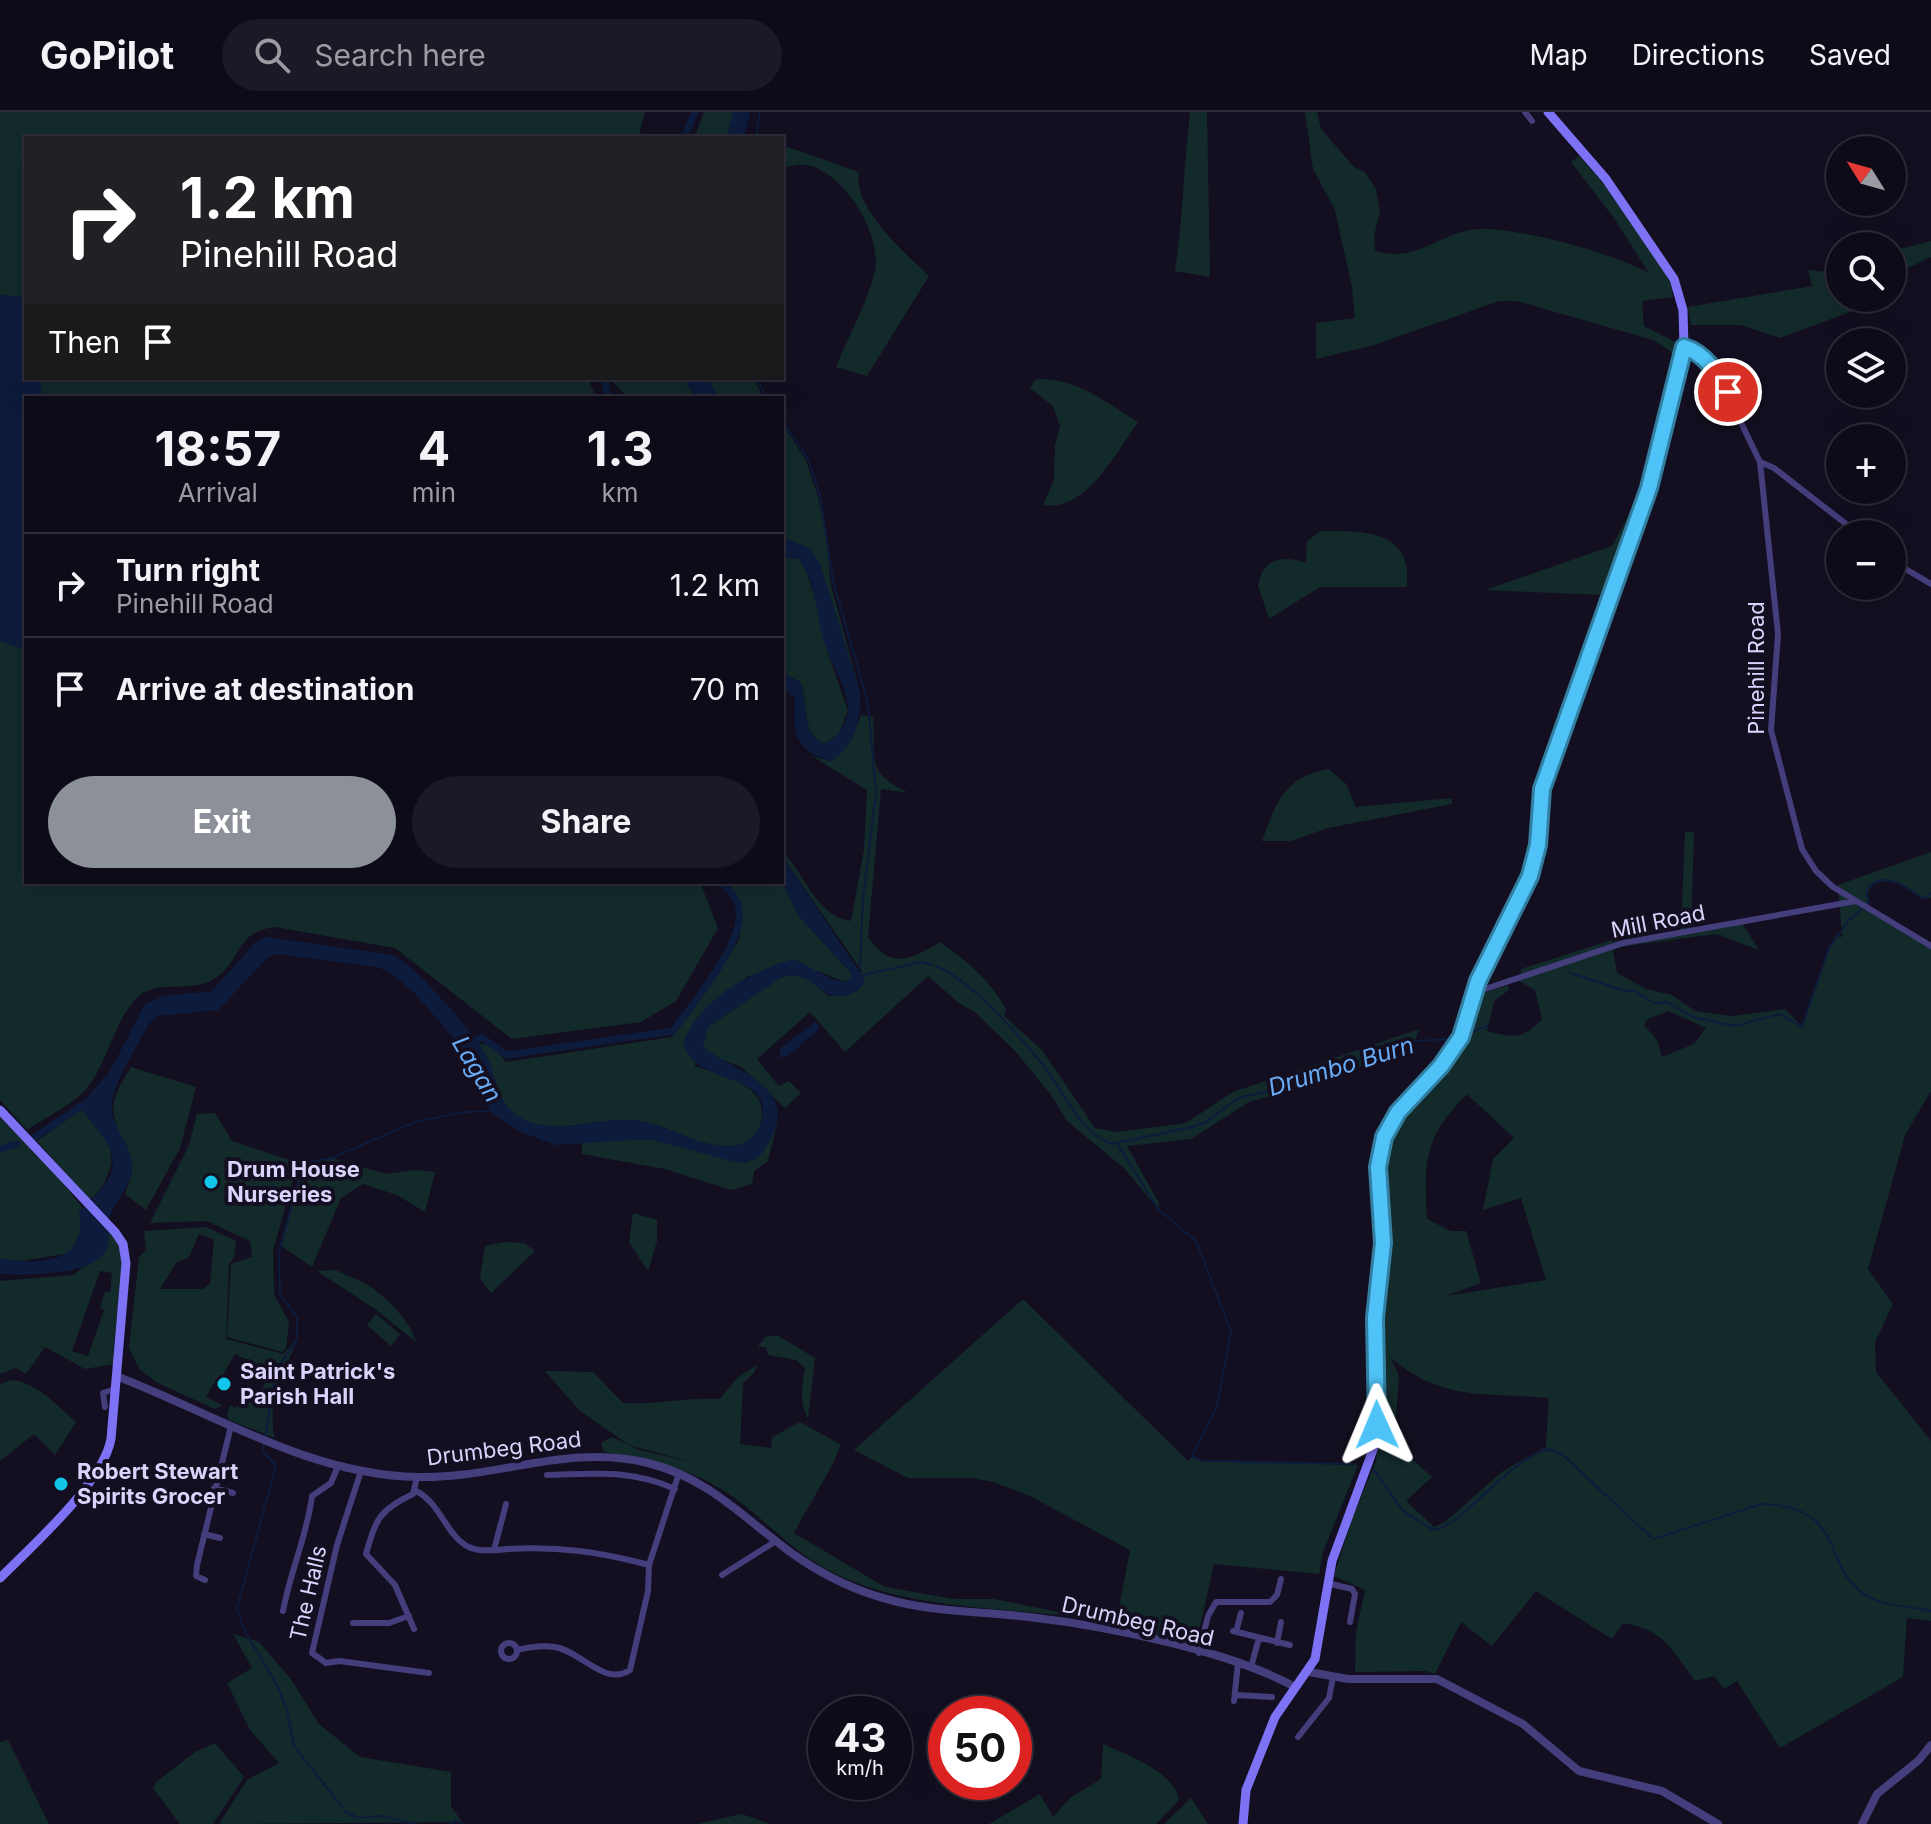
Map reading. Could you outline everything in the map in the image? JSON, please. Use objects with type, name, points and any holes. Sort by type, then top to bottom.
[{"type":"main road","points":[[1243,1824],[1251,1774],[1279,1708],[1309,1672],[1317,1648],[1326,1583],[1339,1538],[1368,1469],[1377,1425],[1375,1318],[1383,1243],[1378,1190],[1381,1152],[1398,1112],[1454,1050],[1466,1024],[1473,993],[1530,876],[1538,845],[1542,789],[1649,488],[1684,347],[1683,310],[1674,279],[1606,179],[1548,112]]},
{"type":"main road","points":[[0,1110],[115,1232],[126,1263],[111,1439],[102,1464],[0,1578]]},
{"type":"street","points":[[1525,112],[1532,121]]},
{"type":"street","name":"Pinehill Road","points":[[1684,347],[1701,356],[1719,377],[1760,462],[1778,634],[1771,709],[1775,750],[1802,849],[1825,880],[1931,946]]},
{"type":"street","points":[[1760,462],[1774,468],[1841,520]]},
{"type":"street","points":[[1906,569],[1931,584]]},
{"type":"street","name":"Mill Road","points":[[1473,993],[1623,943],[1862,905]]},
{"type":"street","name":"Drumbeg Road","points":[[116,1376],[269,1442],[361,1471],[417,1477],[470,1474],[582,1455],[631,1459],[679,1473],[725,1498],[776,1541],[833,1578],[898,1602],[1085,1624],[1238,1663],[1295,1687]]},
{"type":"street","points":[[105,1407],[103,1393],[115,1389]]},
{"type":"street","points":[[205,1580],[196,1576],[214,1488],[231,1426]]},
{"type":"street","points":[[283,1611],[291,1586],[292,1564],[311,1517],[312,1496],[331,1483],[338,1466]]},
{"type":"street","name":"The Halls","points":[[361,1471],[337,1545],[312,1653],[326,1663],[339,1661],[429,1673]]},
{"type":"street","points":[[547,1475],[614,1472],[647,1477],[675,1489]]},
{"type":"street","points":[[517,1650],[556,1647],[573,1652],[599,1670],[619,1676],[627,1673],[634,1663],[649,1565],[679,1473]]},
{"type":"street","points":[[416,1491],[417,1477]]},
{"type":"street","points":[[214,1488],[233,1493]]},
{"type":"street","points":[[414,1629],[395,1585],[367,1558],[369,1544],[382,1512],[416,1491]]},
{"type":"street","points":[[416,1491],[432,1501],[464,1545],[494,1550],[555,1546],[600,1552],[649,1565]]},
{"type":"street","points":[[494,1550],[506,1504]]},
{"type":"street","points":[[204,1534],[220,1538]]},
{"type":"street","points":[[722,1575],[776,1541]]},
{"type":"street","points":[[1199,1653],[1212,1606],[1224,1602],[1270,1602],[1277,1595],[1281,1579]]},
{"type":"street","points":[[1326,1583],[1352,1589],[1355,1594],[1350,1622]]},
{"type":"street","points":[[1241,1613],[1234,1632],[1290,1645]]},
{"type":"street","points":[[353,1623],[389,1623],[409,1616]]},
{"type":"street","points":[[1277,1643],[1281,1622]]},
{"type":"street","points":[[1251,1667],[1259,1638]]},
{"type":"street","points":[[1238,1663],[1234,1698],[1272,1697]]},
{"type":"street","points":[[1309,1672],[1333,1677],[1437,1679],[1511,1717],[1579,1771],[1662,1791],[1718,1824]]},
{"type":"street","points":[[1298,1737],[1329,1698],[1333,1677]]},
{"type":"street","points":[[1862,1824],[1877,1794],[1919,1760],[1931,1745]]},
{"type":"green space","points":[[0,112],[645,112],[639,136],[24,136],[24,380],[591,380],[590,385],[597,396],[24,396],[24,884],[701,884],[718,928],[676,1001],[641,1022],[512,1039],[395,948],[275,927],[253,934],[225,970],[208,982],[159,988],[140,995],[118,1026],[88,1087],[59,1110],[27,1130],[0,1100]]},
{"type":"green space","points":[[704,112],[733,112],[727,136],[695,136]]},
{"type":"green space","points":[[1190,112],[1207,112],[1210,277],[1175,271]]},
{"type":"green space","points":[[1305,112],[1317,112],[1321,129],[1354,167],[1365,172],[1376,189],[1380,212],[1374,236],[1375,251],[1404,253],[1466,231],[1498,230],[1567,244],[1614,258],[1649,273],[1614,218],[1571,162],[1579,156],[1620,202],[1670,282],[1673,297],[1642,301],[1644,326],[1679,344],[1676,359],[1669,350],[1653,340],[1517,301],[1499,301],[1374,345],[1316,359],[1316,323],[1355,318],[1352,287],[1335,210],[1313,169]]},
{"type":"green space","points":[[784,146],[859,172],[863,200],[872,214],[929,276],[867,376],[836,367],[872,282],[876,255],[873,239],[857,206],[834,179],[820,170],[798,165],[784,168]]},
{"type":"green space","points":[[1931,241],[1931,257],[1906,269],[1906,247]]},
{"type":"green space","points":[[1808,270],[1826,272],[1826,312],[1850,312],[1780,338],[1741,325],[1691,325],[1688,307],[1812,286]]},
{"type":"green space","points":[[1036,379],[1077,386],[1138,422],[1087,490],[1059,505],[1043,505],[1054,480],[1055,445],[1060,426],[1053,406],[1030,388]]},
{"type":"green space","points":[[611,380],[685,380],[695,396],[626,396]]},
{"type":"green space","points":[[708,380],[755,380],[762,396],[718,396]]},
{"type":"green space","points":[[784,426],[806,460],[818,497],[828,545],[830,582],[860,692],[819,561],[784,541]]},
{"type":"green space","points":[[1644,487],[1605,595],[1485,590],[1612,546]]},
{"type":"green space","points":[[1321,531],[1369,534],[1391,542],[1400,550],[1405,561],[1407,587],[1320,587],[1269,619],[1258,585],[1264,569],[1282,559],[1306,563],[1307,541]]},
{"type":"green space","points":[[784,557],[798,559],[806,569],[825,644],[848,711],[838,735],[824,744],[816,739],[808,725],[800,682],[784,674]]},
{"type":"green space","points":[[861,715],[873,717],[874,755],[879,771],[895,786],[909,793],[881,789],[868,937],[876,947],[893,958],[910,957],[940,942],[969,964],[999,998],[1006,1009],[1004,1016],[1042,1050],[1095,1128],[1117,1132],[1186,1123],[1233,1092],[1420,1029],[1412,1046],[1326,1080],[1249,1102],[1191,1139],[1127,1146],[1159,1203],[1158,1209],[1125,1169],[1067,1121],[1052,1096],[1016,1052],[975,1012],[960,1004],[928,976],[845,1052],[810,1012],[757,1059],[779,1086],[789,1081],[801,1093],[785,1108],[741,1067],[713,1056],[703,1047],[704,1038],[707,1029],[722,1015],[761,988],[785,976],[803,976],[830,997],[862,971],[784,859],[784,853],[828,911],[851,921],[864,850],[867,790],[812,756],[830,761],[853,737]]},
{"type":"green space","points":[[1329,769],[1346,784],[1356,807],[1452,798],[1452,804],[1328,828],[1291,841],[1262,841],[1284,793],[1302,778]]},
{"type":"green space","points":[[1685,831],[1694,833],[1691,929],[1740,920],[1759,950],[1716,934],[1626,946],[1613,950],[1617,973],[1646,989],[1672,995],[1695,1011],[1732,1016],[1785,1009],[1802,1027],[1829,948],[1835,936],[1842,937],[1838,885],[1931,852],[1931,898],[1922,899],[1898,884],[1885,881],[1871,886],[1867,895],[1870,906],[1931,943],[1931,1091],[1905,1135],[1868,1269],[1893,1304],[1875,1342],[1876,1372],[1931,1441],[1931,1621],[1907,1618],[1903,1677],[1780,1748],[1737,1681],[1724,1689],[1714,1676],[1695,1681],[1666,1643],[1648,1630],[1623,1623],[1612,1639],[1536,1591],[1492,1646],[1461,1622],[1435,1674],[1426,1671],[1355,1672],[1356,1632],[1365,1590],[1334,1576],[1352,1519],[1376,1461],[1381,1432],[1381,1320],[1387,1229],[1385,1155],[1373,1154],[1396,1101],[1448,1050],[1462,1023],[1465,1004],[1478,995],[1508,985],[1509,990],[1494,1001],[1487,1031],[1518,1036],[1542,1019],[1535,990],[1519,981],[1521,969],[1612,940],[1681,932]],"holes":[[[1669,1011],[1706,1028],[1694,1044],[1662,1057],[1657,1040],[1644,1025],[1648,1019]],[[1467,1094],[1514,1138],[1493,1159],[1483,1210],[1521,1198],[1546,1280],[1446,1296],[1481,1283],[1466,1231],[1451,1231],[1427,1219],[1426,1180],[1430,1150],[1442,1124]],[[1391,1358],[1410,1372],[1447,1388],[1549,1398],[1546,1447],[1503,1471],[1445,1522],[1434,1527],[1406,1501],[1432,1477],[1405,1453],[1395,1431],[1399,1376]]]},
{"type":"green space","points":[[729,884],[783,884],[798,915],[851,973],[851,978],[845,982],[818,971],[748,976],[697,1018],[695,1066],[730,1078],[751,1090],[762,1109],[761,1122],[752,1138],[742,1144],[714,1145],[630,1120],[544,1126],[517,1116],[509,1109],[477,1043],[492,1046],[506,1062],[672,1037],[739,940],[741,923],[736,896]]},
{"type":"green space","points":[[131,1067],[196,1087],[180,1148],[146,1210],[125,1194],[132,1159],[113,1109],[118,1090]]},
{"type":"green space","points":[[82,1109],[105,1139],[111,1155],[105,1182],[89,1200],[37,1141]]},
{"type":"green space","points":[[0,1112],[34,1147],[82,1207],[82,1229],[70,1253],[21,1261],[0,1259]]},
{"type":"green space","points":[[215,1113],[232,1141],[298,1163],[273,1250],[274,1295],[289,1322],[286,1348],[282,1352],[227,1337],[231,1264],[252,1257],[250,1241],[207,1221],[150,1223],[189,1145],[197,1114]]},
{"type":"green space","points":[[778,1120],[768,1161],[754,1171],[752,1184],[731,1190],[665,1169],[582,1154],[582,1142],[650,1139],[745,1163],[766,1146]]},
{"type":"green space","points":[[332,1158],[386,1174],[416,1170],[435,1172],[425,1212],[397,1195],[363,1184],[341,1198],[312,1267],[280,1245],[303,1163]]},
{"type":"green space","points":[[633,1213],[657,1220],[657,1241],[648,1271],[629,1242]]},
{"type":"green space","points":[[107,1226],[124,1252],[113,1353],[115,1364],[85,1369],[45,1347],[26,1374],[16,1368],[0,1374],[0,1281],[73,1275],[107,1249]],"holes":[[[100,1271],[112,1273],[110,1292],[105,1292],[100,1308],[104,1310],[88,1356],[72,1351]]]},
{"type":"green space","points":[[206,1227],[236,1241],[234,1258],[229,1264],[226,1339],[283,1354],[297,1340],[275,1400],[275,1438],[229,1420],[227,1413],[230,1405],[235,1408],[254,1394],[259,1396],[272,1367],[268,1370],[235,1354],[217,1385],[213,1384],[206,1397],[222,1405],[215,1409],[158,1383],[140,1370],[129,1348],[139,1257],[146,1250],[144,1231]],"holes":[[[199,1234],[214,1239],[210,1284],[203,1289],[160,1289],[176,1263],[189,1257]]]},
{"type":"green space","points":[[505,1242],[524,1243],[535,1251],[491,1293],[480,1278],[485,1246]]},
{"type":"green space","points":[[336,1270],[384,1297],[404,1319],[416,1342],[375,1309],[317,1271]]},
{"type":"green space","points":[[1023,1299],[1188,1461],[1192,1456],[1202,1461],[1358,1465],[1323,1552],[1319,1574],[1214,1564],[1195,1648],[1116,1623],[1130,1550],[1032,1497],[993,1482],[972,1478],[908,1478],[854,1450]]},
{"type":"green space","points":[[376,1314],[400,1334],[391,1346],[367,1325]]},
{"type":"green space","points":[[777,1335],[815,1358],[808,1418],[802,1400],[805,1368],[796,1360],[768,1355],[766,1347],[758,1347],[765,1337]]},
{"type":"green space","points":[[757,1365],[754,1373],[743,1383],[740,1444],[771,1448],[772,1437],[800,1422],[840,1444],[828,1473],[794,1533],[885,1587],[954,1599],[994,1599],[1093,1619],[929,1601],[866,1586],[836,1574],[799,1551],[744,1505],[712,1484],[660,1463],[604,1452],[601,1443],[612,1437],[639,1450],[694,1463],[629,1445],[579,1410],[545,1371],[593,1372],[623,1403],[635,1403],[720,1399],[737,1378]]},
{"type":"green space","points":[[11,1380],[38,1390],[76,1422],[55,1455],[34,1434],[0,1461],[0,1384]]},
{"type":"green space","points":[[233,1634],[259,1642],[290,1678],[319,1724],[360,1757],[451,1772],[451,1806],[462,1822],[219,1824],[247,1780],[279,1763],[250,1730],[227,1683],[252,1668]]},
{"type":"green space","points":[[8,1740],[49,1824],[0,1824],[0,1742]]},
{"type":"green space","points":[[215,1743],[244,1777],[213,1824],[180,1824],[153,1788],[156,1782],[195,1752]]},
{"type":"green space","points":[[1103,1744],[1159,1772],[1175,1789],[1179,1800],[1156,1824],[989,1824],[1040,1794],[1053,1817],[1070,1798],[1101,1779]]},
{"type":"green space","points":[[1191,1798],[1208,1824],[1164,1824]]},
{"type":"green space","points":[[742,1814],[770,1824],[696,1824]]},
{"type":"water","points":[[733,112],[750,112],[744,136],[727,136]]},
{"type":"water","points":[[0,295],[24,297],[24,380],[41,380],[42,396],[24,396],[24,649],[0,641]]},
{"type":"water","points":[[685,380],[708,380],[718,396],[695,396]]},
{"type":"water","points":[[784,540],[809,548],[819,561],[860,692],[855,731],[846,748],[831,761],[818,757],[802,745],[795,730],[795,698],[784,690],[784,674],[800,682],[808,725],[816,739],[824,744],[840,731],[848,711],[846,695],[822,636],[810,580],[798,559],[784,557]]},
{"type":"water","name":"Lagan","points":[[784,859],[865,980],[861,988],[837,996],[828,994],[805,979],[782,977],[708,1027],[703,1047],[760,1082],[771,1093],[777,1107],[777,1123],[769,1142],[755,1159],[734,1162],[650,1139],[555,1145],[521,1132],[493,1114],[479,1086],[464,1071],[456,1040],[400,981],[377,967],[277,954],[266,959],[218,1010],[157,1016],[148,1025],[122,1073],[112,1103],[114,1118],[130,1153],[132,1167],[126,1187],[110,1216],[105,1252],[86,1266],[72,1270],[0,1274],[0,1259],[45,1260],[69,1251],[76,1242],[80,1229],[79,1212],[108,1180],[112,1169],[110,1148],[82,1109],[85,1099],[109,1073],[145,1004],[164,996],[212,991],[254,944],[267,937],[393,955],[409,966],[450,1008],[479,1044],[510,1110],[531,1122],[545,1126],[573,1126],[631,1120],[659,1126],[701,1142],[729,1146],[747,1142],[758,1130],[763,1109],[760,1098],[740,1083],[701,1066],[690,1057],[683,1044],[690,1028],[713,1001],[744,979],[778,964],[794,959],[832,979],[845,982],[851,978],[851,973],[798,915],[783,884]]},
{"type":"water","points":[[815,1022],[819,1026],[817,1031],[787,1057],[779,1057],[780,1049]]},
{"type":"waterway","points":[[685,136],[695,112]]},
{"type":"waterway","points":[[756,136],[760,112]]},
{"type":"waterway","points":[[605,380],[610,396]]},
{"type":"waterway","points":[[758,380],[765,396]]},
{"type":"waterway","points":[[784,423],[808,459],[820,496],[833,581],[868,703],[876,793],[863,898],[860,969]]},
{"type":"waterway","name":"Drumbo Burn","points":[[1570,973],[1634,991],[1655,1003],[1667,1002],[1693,1017],[1735,1026],[1780,1014],[1802,1027],[1829,948],[1849,920],[1869,903],[1866,890],[1873,884],[1887,880],[1902,885],[1922,898],[1927,898],[1931,892]]},
{"type":"waterway","name":"Lagan","points":[[470,1045],[481,1037],[507,1055],[673,1031],[718,969],[736,933],[739,916],[737,902],[724,884]]},
{"type":"waterway","name":"Drumbo Burn","points":[[864,975],[921,962],[932,965]]},
{"type":"waterway","name":"Drumbo Burn","points":[[936,966],[965,984],[992,1008],[1040,1061],[1079,1119],[1111,1144],[1192,1127],[1206,1122],[1238,1098],[1272,1090],[1303,1076],[1329,1075],[1364,1057],[1414,1041],[1451,1039]]},
{"type":"waterway","name":"Drumbo Burn","points":[[1467,1034],[1487,1026]]},
{"type":"waterway","points":[[35,1137],[89,1101]]},
{"type":"waterway","name":"Lagan","points":[[265,1437],[276,1370],[297,1340],[297,1317],[280,1294],[279,1253],[303,1163],[332,1158],[415,1122],[464,1112],[493,1111]]},
{"type":"waterway","points":[[0,1149],[17,1144]]},
{"type":"waterway","points":[[1118,1145],[1158,1209],[1196,1241],[1231,1331],[1217,1407],[1192,1456],[1202,1461],[1356,1464]]},
{"type":"waterway","points":[[264,1443],[263,1451],[276,1466],[237,1608],[243,1628],[278,1687],[287,1710],[294,1746],[346,1812],[358,1818],[382,1816],[415,1824]]},
{"type":"waterway","points":[[1374,1470],[1403,1511],[1433,1530],[1456,1519],[1516,1467],[1548,1449],[1563,1455],[1653,1539],[1762,1504],[1789,1507],[1808,1515],[1821,1526],[1843,1569],[1865,1595],[1888,1604],[1931,1611]]},
{"type":"waterway","points":[[450,1824],[456,1821],[463,1824]]},
{"type":"place","name":"Drum House Nurseries","points":[[211,1182]]},
{"type":"place","name":"Saint Patrick's Parish Hall","points":[[224,1384]]},
{"type":"place","name":"Robert Stewart Spirits Grocer","points":[[61,1484]]},
{"type":"route","points":[[1377,1425],[1375,1318],[1383,1243],[1378,1167],[1384,1137],[1398,1112],[1454,1050],[1466,1024],[1478,981],[1530,876],[1538,845],[1542,789],[1649,488],[1684,347],[1694,351],[1710,365],[1728,392]]}]
